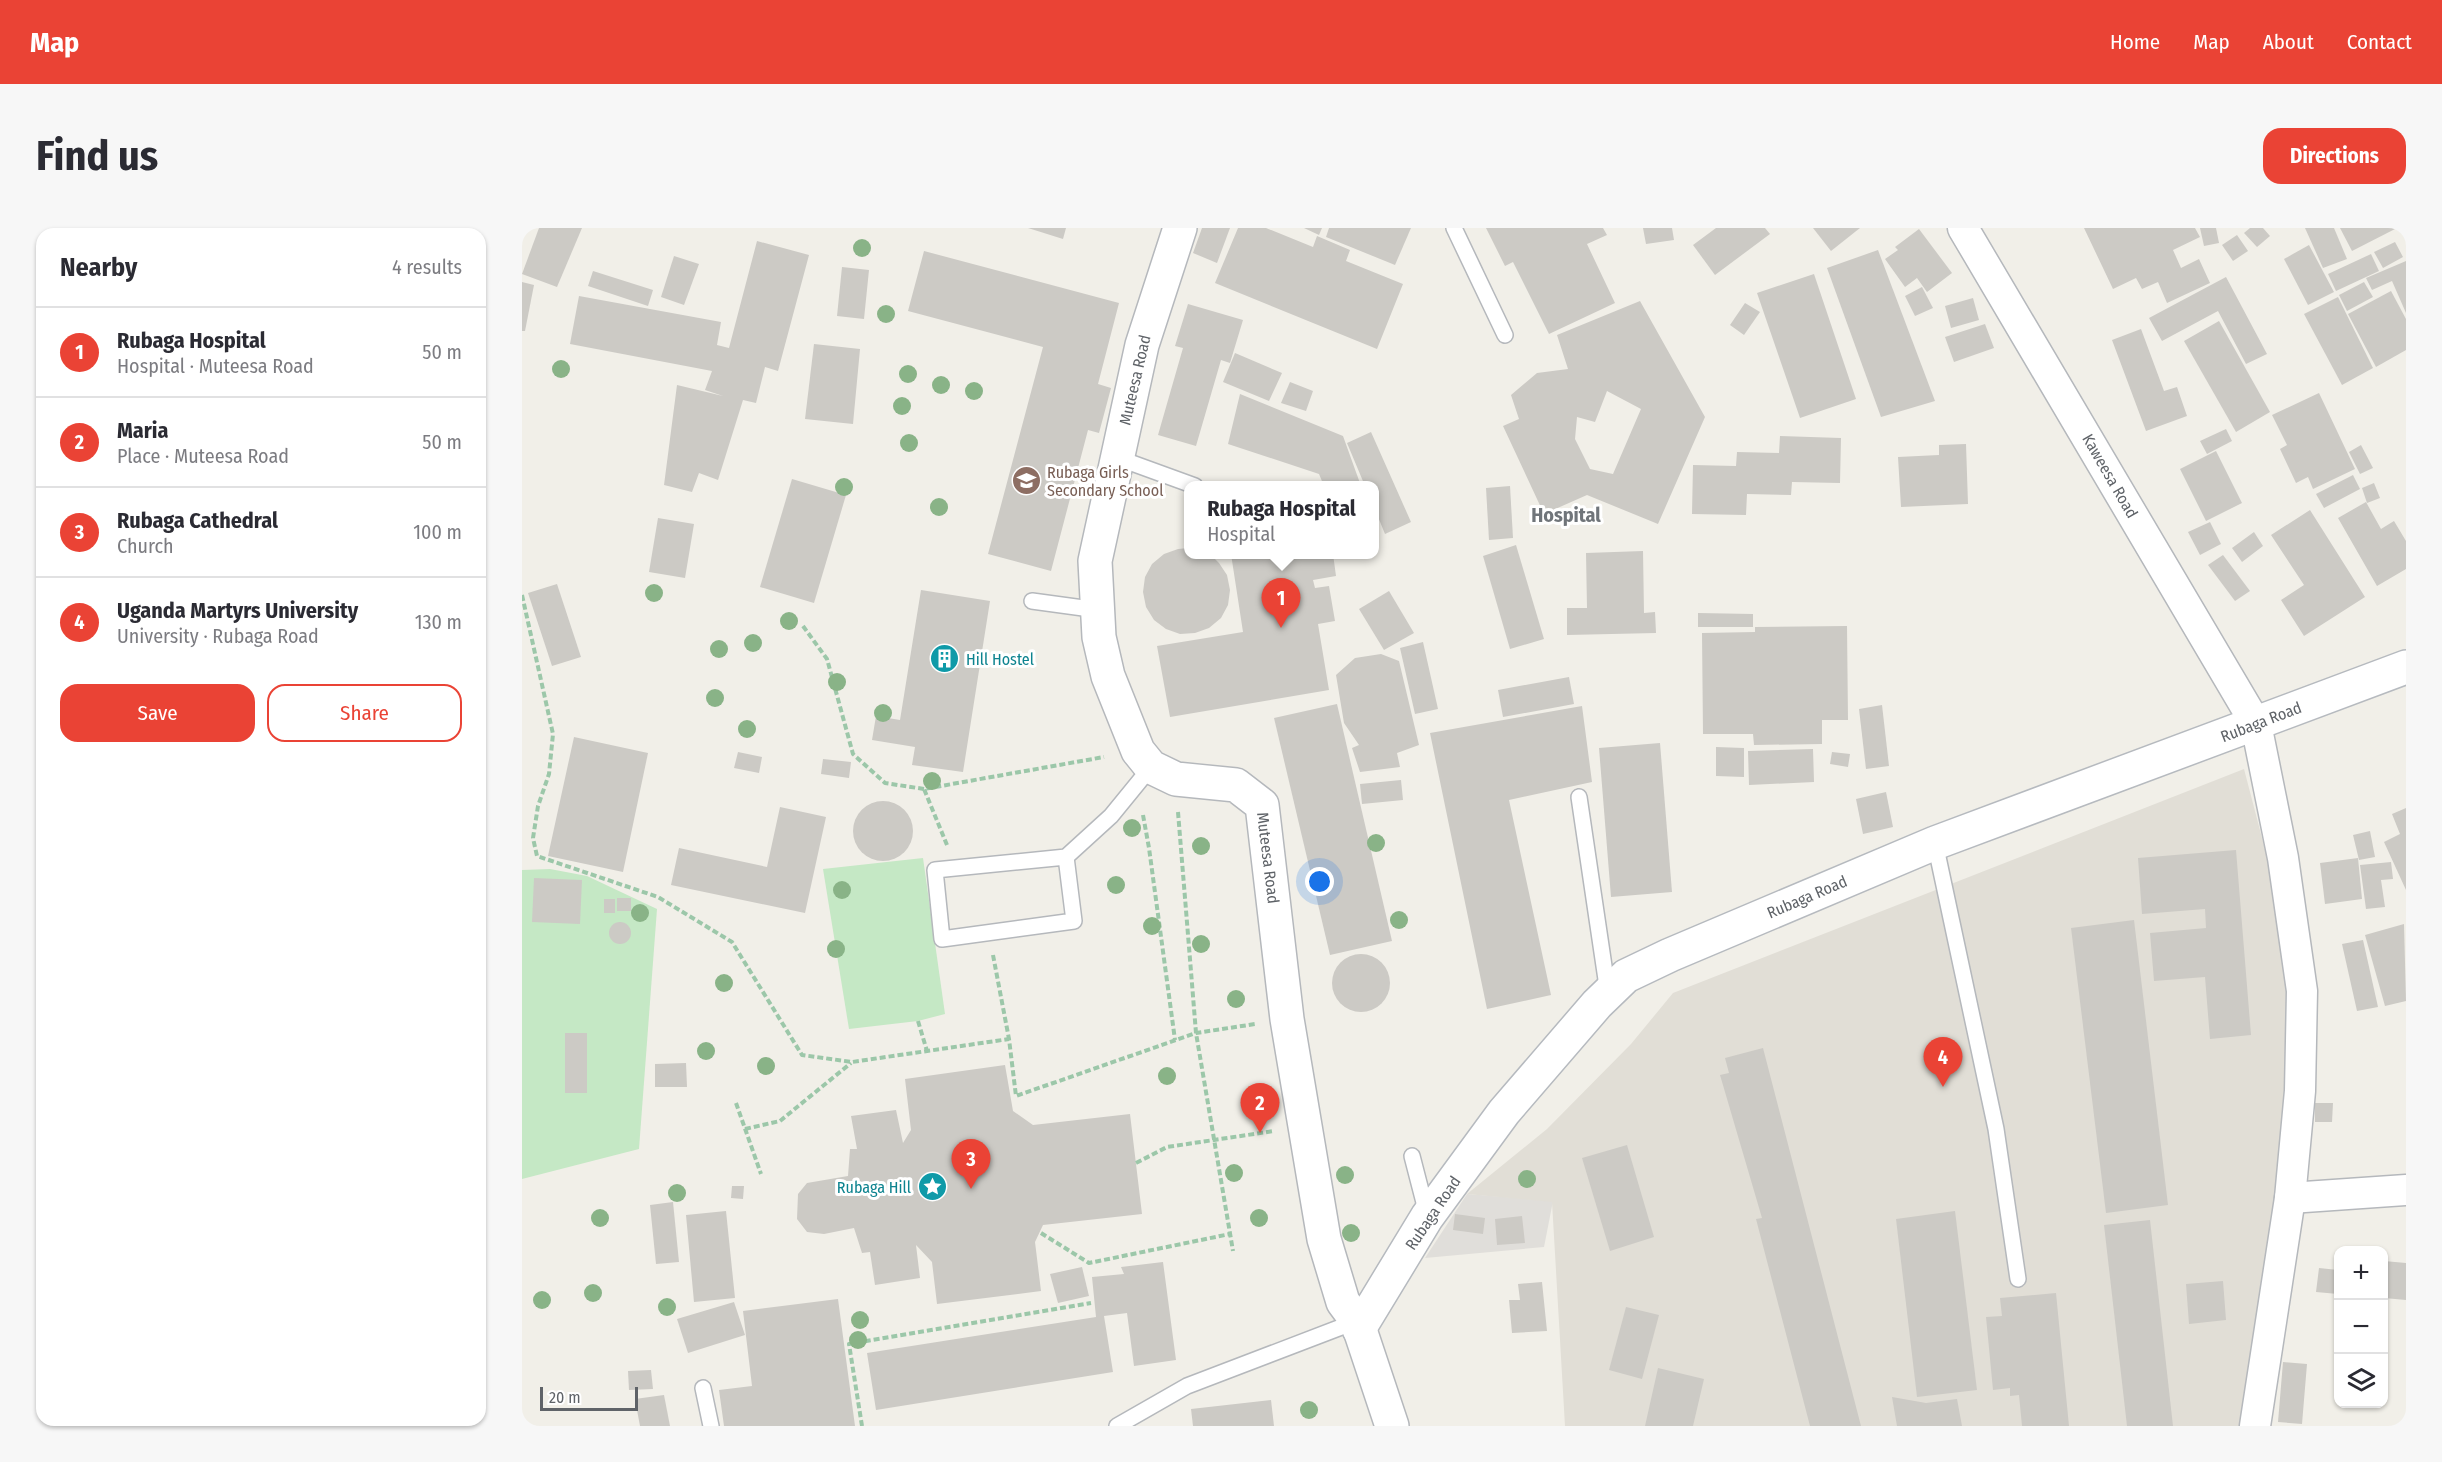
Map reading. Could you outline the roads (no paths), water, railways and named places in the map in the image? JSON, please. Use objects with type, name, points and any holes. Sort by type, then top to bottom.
[{"type":"main road","name":"Muteesa Road","points":[[1180,228],[1142,345],[1095,561],[1099,637],[1108,676],[1150,770],[1236,785],[1262,805],[1287,1019],[1324,1239],[1343,1302],[1358,1325],[1392,1426]]},
{"type":"main road","name":"Rubaga Road","points":[[1358,1325],[1427,1217],[1504,1113],[1608,993],[1626,976],[1670,955],[1935,843],[2406,667]]},
{"type":"street","name":"Kaweesa Road","points":[[1969,230],[2256,724],[2283,858],[2302,991],[2300,1092],[2290,1198],[2255,1426]]},
{"type":"street","points":[[2290,1198],[2406,1190]]},
{"type":"lane","points":[[1454,228],[1505,335]]},
{"type":"lane","points":[[1118,458],[1184,482]]},
{"type":"lane","points":[[1032,601],[1098,610]]},
{"type":"lane","points":[[1066,857],[1074,921],[942,939],[935,870],[1066,857],[1111,816],[1150,770]]},
{"type":"lane","points":[[1578,797],[1608,993]]},
{"type":"lane","points":[[1935,843],[1996,1129],[2018,1279]]},
{"type":"lane","points":[[1412,1156],[1427,1217]]},
{"type":"lane","points":[[1117,1426],[1187,1386],[1358,1325]]},
{"type":"lane","points":[[704,1388],[711,1426]]},
{"type":"place","name":"Rubaga Girls Secondary School","points":[[1026,481]]},
{"type":"place","name":"Rubaga Hospital","points":[[1281,628]]},
{"type":"place","name":"Hill Hostel","points":[[945,659]]},
{"type":"place","name":"Uganda Martyrs University","points":[[1943,1087]]},
{"type":"place","name":"Maria","points":[[1260,1133]]},
{"type":"place","name":"Rubaga Hill","points":[[932,1187]]},
{"type":"place","name":"Rubaga Cathedral","points":[[971,1189]]},
{"type":"district","name":"Hospital","points":[[1566,515]]}]
